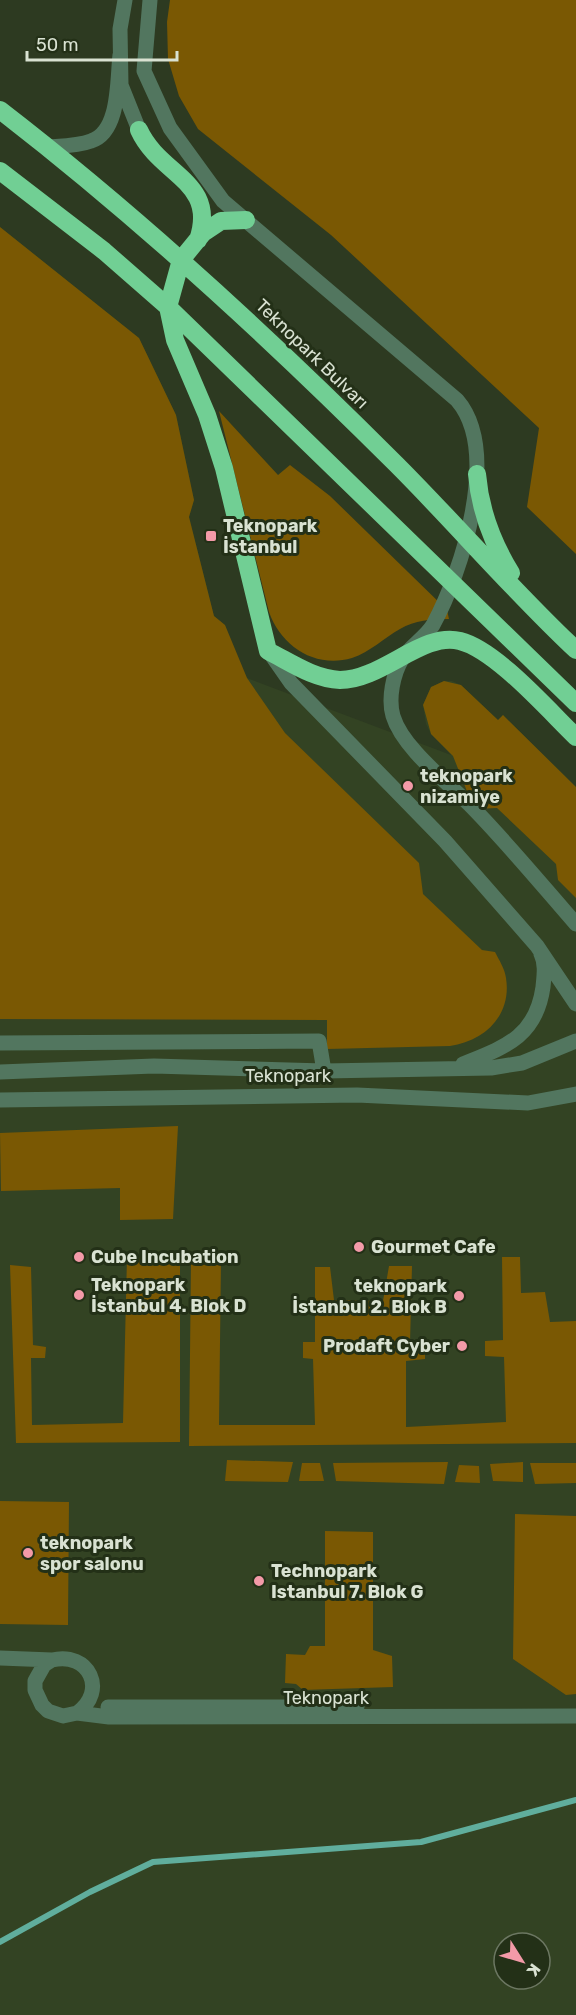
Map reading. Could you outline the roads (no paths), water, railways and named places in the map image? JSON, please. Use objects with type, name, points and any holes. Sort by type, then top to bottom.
[{"type":"highway","name":"Teknopark Bulvarı","points":[[0,110],[48,147],[181,260],[346,415],[466,535],[536,613],[576,650]]},
{"type":"highway","points":[[139,130],[156,157],[186,183],[202,203],[204,214],[198,240]]},
{"type":"highway","points":[[0,171],[104,251],[168,307],[576,703]]},
{"type":"highway","points":[[246,220],[221,221],[211,226],[198,240],[181,260],[168,307],[175,340],[207,415],[224,468],[268,651],[304,670],[340,680],[377,671],[444,639],[460,641],[481,650],[576,736]]},
{"type":"highway","points":[[477,474],[479,498],[497,551],[536,613]]},
{"type":"street","points":[[125,0],[120,29],[121,85],[139,130]]},
{"type":"street","points":[[150,0],[144,71],[170,128],[223,201],[457,400],[466,411],[473,428],[477,474],[466,535],[452,584],[432,627],[402,658],[391,699],[397,728],[474,809],[576,924]]},
{"type":"street","points":[[48,147],[92,141],[102,135],[109,125],[113,109],[120,55]]},
{"type":"street","name":"Teknopark","points":[[268,651],[291,683],[445,841],[537,946],[576,1004]]},
{"type":"street","name":"Teknopark","points":[[454,1068],[511,1043],[528,1027],[538,1008],[543,987],[544,960],[537,946]]},
{"type":"street","points":[[0,1043],[319,1041],[324,1071]]},
{"type":"street","name":"Teknopark","points":[[0,1072],[154,1066],[324,1071],[491,1068],[522,1063],[576,1041]]},
{"type":"street","name":"Teknopark","points":[[0,1100],[357,1095],[528,1103],[576,1094]]},
{"type":"street","points":[[0,1658],[72,1659],[88,1670],[93,1689],[90,1699],[77,1713],[63,1716],[48,1711],[37,1698],[35,1682],[28,1671],[18,1668],[0,1668]]},
{"type":"street","points":[[35,1682],[44,1665],[52,1660]]},
{"type":"street","name":"Teknopark","points":[[90,1699],[101,1707],[485,1708],[576,1714]]},
{"type":"street","name":"Teknopark","points":[[77,1713],[109,1717],[576,1714]]},
{"type":"waterway","points":[[0,1942],[90,1892],[153,1862],[421,1842],[576,1800]]},
{"type":"place","name":"Teknopark İstanbul","points":[[211,536]]},
{"type":"place","name":"teknopark nizamiye","points":[[408,786]]},
{"type":"place","name":"Gourmet Cafe","points":[[359,1247]]},
{"type":"place","name":"Cube Incubation","points":[[79,1257]]},
{"type":"place","name":"Teknopark İstanbul 4. Blok D","points":[[79,1295]]},
{"type":"place","name":"teknopark İstanbul 2. Blok B","points":[[459,1296]]},
{"type":"place","name":"Prodaft Cyber","points":[[462,1346]]},
{"type":"place","name":"teknopark spor salonu","points":[[28,1553]]},
{"type":"place","name":"Technopark Istanbul 7. Blok G","points":[[259,1581]]}]
